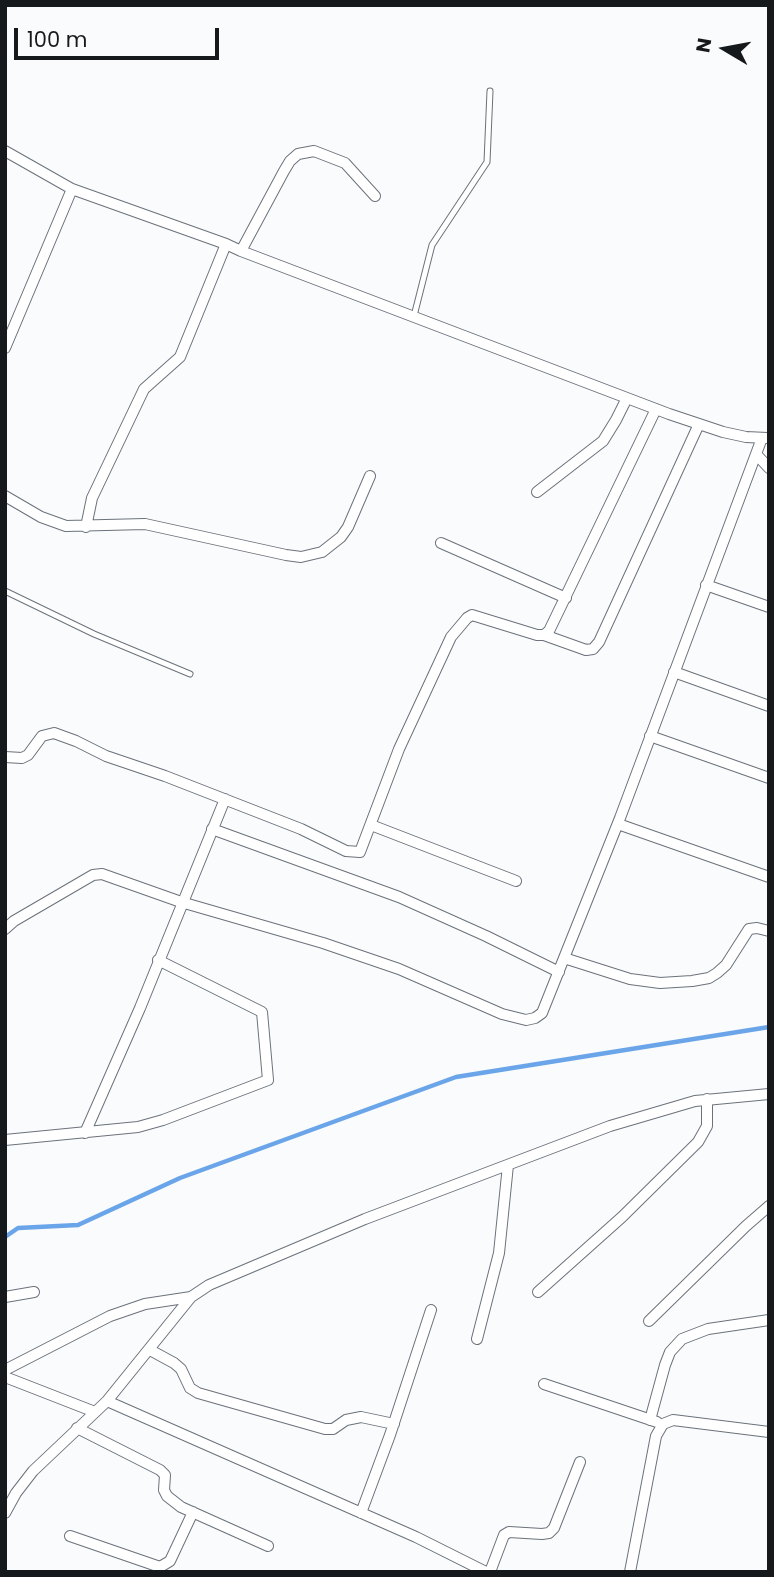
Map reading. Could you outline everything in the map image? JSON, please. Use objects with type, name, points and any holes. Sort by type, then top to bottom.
[{"type":"street","points":[[5,151],[72,189],[226,244],[656,409],[747,437],[766,438],[756,454],[618,824],[542,1013],[535,1018],[517,1018],[502,1014],[361,956],[181,902],[102,874],[93,875],[14,921],[5,929]]},
{"type":"street","points":[[241,251],[284,170],[298,154],[314,151],[345,163],[375,195]]},
{"type":"street","points":[[5,348],[72,189]]},
{"type":"street","points":[[86,527],[92,498],[144,389],[180,357],[226,244]]},
{"type":"street","points":[[537,492],[603,440],[617,420],[627,398]]},
{"type":"street","points":[[544,635],[553,625],[656,409]]},
{"type":"street","points":[[5,757],[22,758],[28,755],[42,736],[54,733],[106,756],[225,799],[354,853],[360,852],[399,749],[458,626],[472,615],[586,650],[593,649],[599,642],[699,424]]},
{"type":"street","points":[[756,454],[769,468]]},
{"type":"street","points":[[5,496],[53,523],[86,527],[145,524],[286,555],[314,555],[334,543],[348,527],[370,476]]},
{"type":"street","points":[[441,543],[566,598]]},
{"type":"street","points":[[706,585],[769,607]]},
{"type":"street","points":[[674,671],[769,706]]},
{"type":"street","points":[[650,736],[769,778]]},
{"type":"street","points":[[85,1133],[225,799]]},
{"type":"street","points":[[618,824],[769,877]]},
{"type":"street","points":[[371,825],[516,881]]},
{"type":"street","points":[[212,829],[399,897],[559,972]]},
{"type":"street","points":[[564,958],[630,979],[660,983],[692,981],[709,978],[718,973],[749,929],[769,931]]},
{"type":"street","points":[[5,1140],[138,1127],[268,1080],[262,1012],[158,960]]},
{"type":"street","points":[[5,1513],[33,1471],[107,1401],[191,1297],[209,1285],[365,1219],[661,1109],[707,1100],[769,1094]]},
{"type":"street","points":[[538,1292],[622,1217],[698,1142],[707,1126],[707,1100]]},
{"type":"street","points":[[477,1339],[501,1245],[508,1165]]},
{"type":"street","points":[[649,1321],[769,1206]]},
{"type":"street","points":[[5,1297],[34,1292]]},
{"type":"street","points":[[5,1370],[110,1316],[145,1304],[191,1297]]},
{"type":"street","points":[[361,1513],[394,1424],[431,1310]]},
{"type":"street","points":[[650,1420],[670,1352],[682,1339],[708,1329],[769,1320]]},
{"type":"street","points":[[150,1350],[181,1369],[190,1388],[198,1393],[325,1429],[333,1429],[346,1420],[361,1417],[394,1424]]},
{"type":"street","points":[[5,1377],[95,1412]]},
{"type":"street","points":[[544,1384],[663,1424]]},
{"type":"street","points":[[107,1401],[416,1537],[488,1572],[504,1535],[509,1532],[542,1534],[554,1528],[580,1462]]},
{"type":"street","points":[[630,1572],[656,1436],[663,1424],[673,1420],[769,1432]]},
{"type":"street","points":[[77,1428],[160,1470],[165,1475],[164,1490],[167,1496],[180,1507],[268,1546]]},
{"type":"street","points":[[70,1536],[160,1567],[166,1566],[192,1512]]},
{"type":"lane","points":[[414,316],[432,246],[487,162],[490,91]]},
{"type":"lane","points":[[5,590],[94,634],[190,674]]},
{"type":"waterway","points":[[5,1237],[18,1228],[78,1225],[180,1178],[456,1077],[769,1027]]}]
